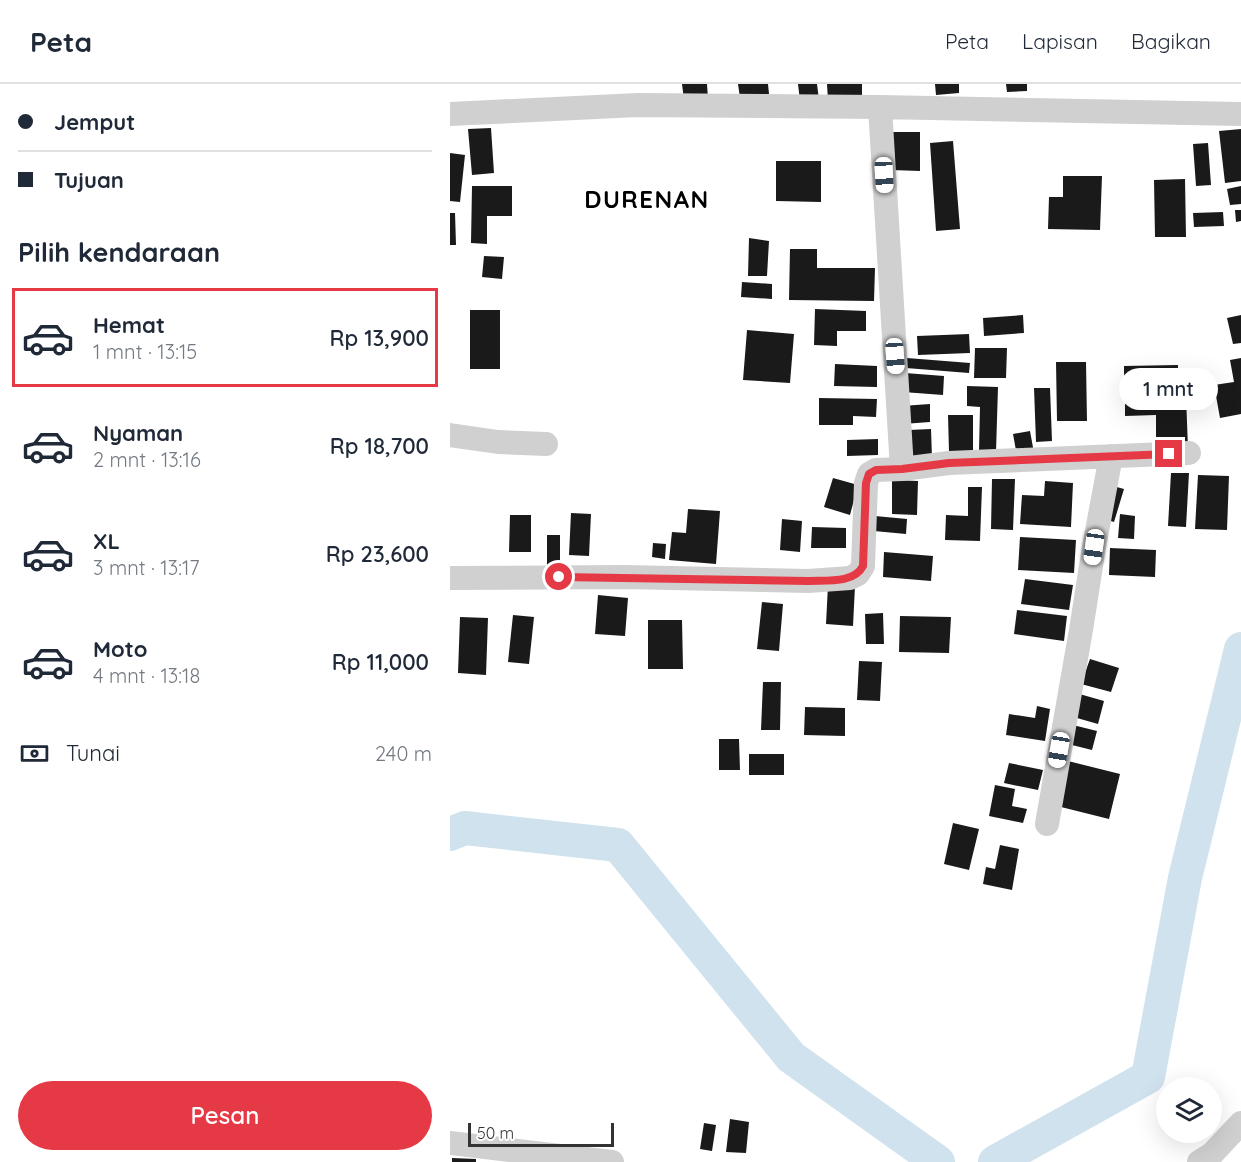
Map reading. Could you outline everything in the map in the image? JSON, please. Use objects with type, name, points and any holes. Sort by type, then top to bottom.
[{"type":"street","points":[[450,114],[638,94],[880,107],[1241,114]]},
{"type":"street","points":[[880,107],[902,469]]},
{"type":"street","points":[[450,435],[498,442],[546,444]]},
{"type":"street","points":[[450,578],[625,577],[808,581],[849,578],[858,574],[863,566],[864,494],[869,474],[876,470],[949,463],[1189,453]]},
{"type":"street","points":[[1047,824],[1111,456]]},
{"type":"street","points":[[1199,1162],[1212,1154],[1241,1124]]},
{"type":"street","points":[[450,1143],[612,1162]]},
{"type":"building","points":[[682,84],[707,84],[708,99],[684,100]]},
{"type":"building","points":[[738,84],[768,84],[769,94],[740,98]]},
{"type":"building","points":[[798,84],[817,84],[819,100],[800,101]]},
{"type":"building","points":[[827,84],[862,84],[862,99],[828,101]]},
{"type":"building","points":[[935,84],[959,84],[959,93],[936,95]]},
{"type":"building","points":[[1006,84],[1027,84],[1027,91],[1007,92]]},
{"type":"building","points":[[491,128],[494,173],[472,175],[468,129]]},
{"type":"building","points":[[1241,129],[1241,181],[1225,183],[1219,131]]},
{"type":"building","points":[[892,132],[920,132],[920,171],[891,170]]},
{"type":"building","points":[[953,141],[960,229],[936,231],[930,143]]},
{"type":"building","points":[[1208,143],[1211,185],[1196,186],[1193,144]]},
{"type":"building","points":[[450,153],[465,155],[460,202],[450,201]]},
{"type":"building","points":[[776,161],[821,161],[821,202],[776,201]]},
{"type":"building","points":[[1063,176],[1102,176],[1100,230],[1048,229],[1049,197],[1063,197]]},
{"type":"building","points":[[1185,179],[1186,237],[1155,237],[1154,180]]},
{"type":"building","points":[[472,186],[512,186],[512,216],[487,216],[487,244],[471,243]]},
{"type":"building","points":[[1241,186],[1241,204],[1230,205],[1227,189]]},
{"type":"building","points":[[1235,210],[1241,210],[1241,221],[1236,222]]},
{"type":"building","points":[[1223,212],[1224,226],[1194,227],[1193,213]]},
{"type":"building","points":[[450,213],[455,213],[456,245],[450,245]]},
{"type":"building","points":[[749,238],[769,241],[767,276],[748,276]]},
{"type":"building","points":[[790,249],[817,249],[817,268],[875,268],[874,301],[789,300]]},
{"type":"building","points":[[484,256],[504,257],[502,279],[482,277]]},
{"type":"building","points":[[742,282],[772,284],[772,299],[741,297]]},
{"type":"building","points":[[815,309],[866,311],[866,331],[837,331],[837,346],[814,345]]},
{"type":"building","points":[[470,310],[500,310],[500,369],[470,369]]},
{"type":"building","points":[[1023,315],[1024,333],[984,336],[983,318]]},
{"type":"building","points":[[1241,315],[1241,343],[1233,344],[1227,318]]},
{"type":"building","points":[[747,330],[794,334],[790,383],[743,380]]},
{"type":"building","points":[[969,334],[970,353],[918,355],[917,336]]},
{"type":"building","points":[[975,348],[1007,348],[1006,378],[974,378]]},
{"type":"building","points":[[907,358],[970,363],[969,373],[906,368]]},
{"type":"building","points":[[1241,358],[1241,414],[1220,418],[1214,385],[1234,382],[1230,360]]},
{"type":"building","points":[[1056,362],[1086,362],[1087,421],[1057,421]]},
{"type":"building","points":[[835,364],[877,366],[877,387],[834,386]]},
{"type":"building","points":[[1178,365],[1178,391],[1124,392],[1124,366]]},
{"type":"building","points":[[905,373],[944,376],[943,395],[903,392]]},
{"type":"building","points":[[967,386],[998,387],[996,452],[979,451],[980,407],[967,406]]},
{"type":"building","points":[[1034,388],[1050,388],[1052,441],[1036,442]]},
{"type":"building","points":[[1186,396],[1188,448],[1156,448],[1156,415],[1125,416],[1125,397]]},
{"type":"building","points":[[819,398],[877,399],[876,417],[853,416],[853,425],[819,425]]},
{"type":"building","points":[[930,404],[930,422],[903,424],[902,406]]},
{"type":"building","points":[[948,415],[973,415],[973,452],[949,452]]},
{"type":"building","points":[[931,429],[932,458],[909,459],[908,430]]},
{"type":"building","points":[[1030,431],[1034,453],[1017,456],[1013,434]]},
{"type":"building","points":[[878,439],[878,455],[847,456],[847,440]]},
{"type":"building","points":[[1171,473],[1189,473],[1186,527],[1168,526]]},
{"type":"building","points":[[1198,475],[1229,476],[1227,530],[1195,529]]},
{"type":"building","points":[[833,478],[858,485],[850,515],[824,507]]},
{"type":"building","points":[[992,479],[1015,479],[1013,530],[991,529]]},
{"type":"building","points":[[892,480],[918,481],[917,515],[892,514]]},
{"type":"building","points":[[1045,481],[1073,483],[1071,527],[1020,524],[1022,495],[1044,496]]},
{"type":"building","points":[[1113,486],[1124,489],[1114,522],[1104,519]]},
{"type":"building","points":[[968,487],[982,487],[980,541],[945,540],[946,515],[968,516]]},
{"type":"building","points":[[688,509],[720,511],[716,564],[669,560],[672,532],[686,533]]},
{"type":"building","points":[[571,513],[591,514],[589,556],[569,555]]},
{"type":"building","points":[[1120,514],[1135,516],[1134,539],[1118,538]]},
{"type":"building","points":[[510,515],[531,515],[531,552],[509,552]]},
{"type":"building","points":[[875,516],[907,519],[906,534],[874,531]]},
{"type":"building","points":[[782,519],[802,521],[800,552],[780,550]]},
{"type":"building","points":[[812,527],[846,528],[846,548],[811,548]]},
{"type":"building","points":[[547,535],[560,535],[560,565],[547,566]]},
{"type":"building","points":[[1020,537],[1076,540],[1074,573],[1018,570]]},
{"type":"building","points":[[653,543],[666,544],[665,559],[652,557]]},
{"type":"building","points":[[1110,548],[1156,550],[1155,577],[1109,575]]},
{"type":"building","points":[[884,552],[933,556],[931,581],[883,577]]},
{"type":"building","points":[[1025,579],[1073,585],[1069,610],[1021,604]]},
{"type":"building","points":[[828,585],[855,586],[853,626],[826,624]]},
{"type":"building","points":[[598,595],[628,598],[625,636],[595,634]]},
{"type":"building","points":[[762,602],[783,604],[779,651],[757,649]]},
{"type":"building","points":[[1017,610],[1067,616],[1064,641],[1014,634]]},
{"type":"building","points":[[883,613],[884,644],[866,644],[865,614]]},
{"type":"building","points":[[513,615],[534,617],[529,664],[508,662]]},
{"type":"building","points":[[900,616],[951,617],[949,653],[899,652]]},
{"type":"building","points":[[460,617],[488,618],[486,675],[458,673]]},
{"type":"building","points":[[648,620],[682,620],[683,669],[648,669]]},
{"type":"building","points":[[1090,659],[1119,668],[1111,692],[1081,684]]},
{"type":"building","points":[[859,661],[882,662],[880,701],[857,700]]},
{"type":"building","points":[[763,682],[781,682],[780,730],[761,730]]},
{"type":"building","points":[[1076,693],[1104,701],[1098,724],[1070,716]]},
{"type":"building","points":[[1037,706],[1050,709],[1045,741],[1006,735],[1009,714],[1035,718]]},
{"type":"building","points":[[805,707],[845,708],[845,736],[804,735]]},
{"type":"building","points":[[1069,724],[1097,731],[1092,750],[1064,743]]},
{"type":"building","points":[[719,739],[739,739],[740,770],[719,770]]},
{"type":"building","points":[[749,754],[784,754],[784,775],[749,775]]},
{"type":"building","points":[[1068,761],[1120,774],[1109,819],[1057,806]]},
{"type":"building","points":[[1009,763],[1043,770],[1038,790],[1004,783]]},
{"type":"building","points":[[995,785],[1015,789],[1012,806],[1027,809],[1023,823],[989,816]]},
{"type":"building","points":[[953,823],[979,829],[969,870],[944,864]]},
{"type":"building","points":[[1000,845],[1019,849],[1012,890],[983,884],[986,867],[995,869]]},
{"type":"building","points":[[730,1119],[749,1122],[746,1153],[726,1152]]},
{"type":"building","points":[[704,1123],[716,1125],[712,1151],[700,1149]]},
{"type":"building","points":[[452,1158],[476,1159],[476,1162],[452,1162]]},
{"type":"waterway","points":[[995,1162],[1148,1077],[1185,878],[1241,649]]},
{"type":"waterway","points":[[450,834],[465,828],[618,845],[791,1057],[938,1162]]},
{"type":"district","name":"DURENAN","points":[[647,200]]},
{"type":"route","points":[[559,577],[808,581],[849,578],[858,574],[863,566],[864,494],[869,474],[876,470],[949,463],[1169,454]]}]
